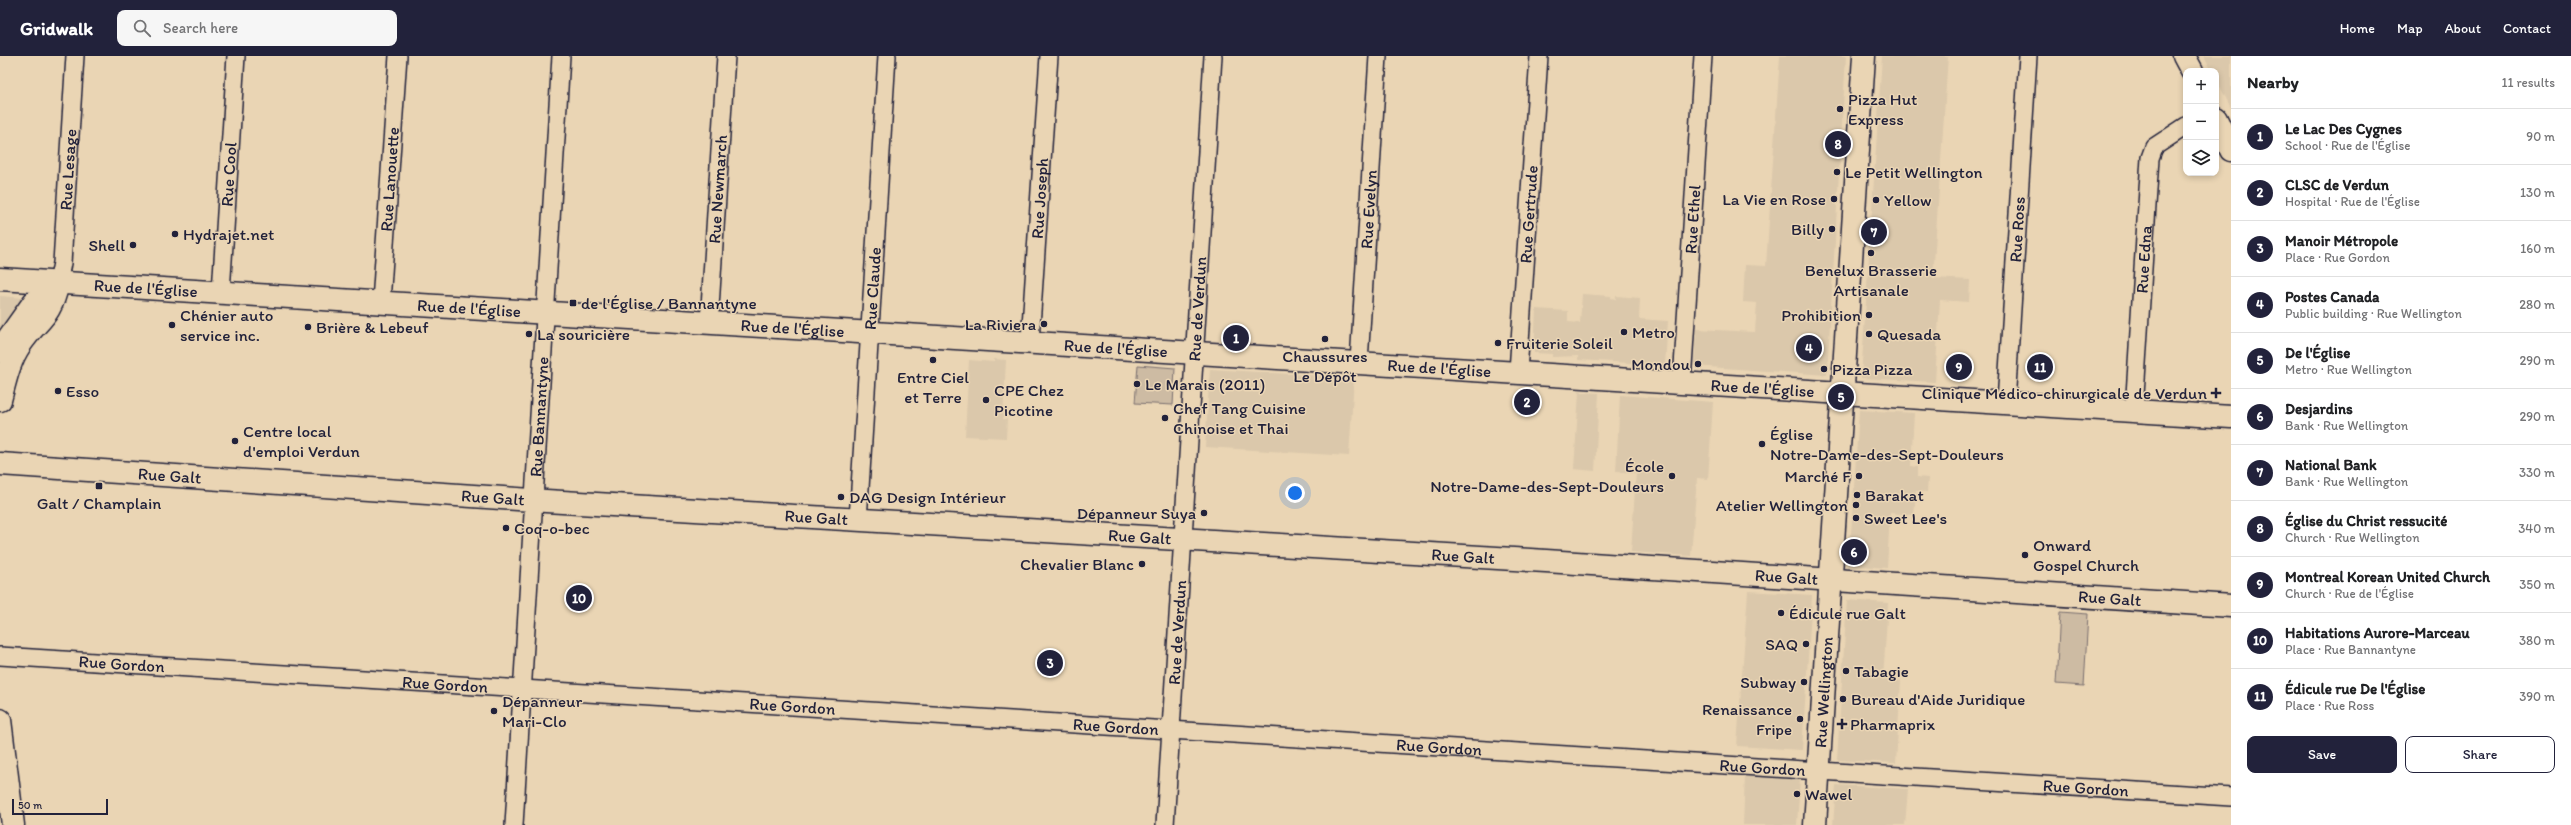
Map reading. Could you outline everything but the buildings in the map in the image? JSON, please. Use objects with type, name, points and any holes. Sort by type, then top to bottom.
[{"type":"main road","name":"Rue Wellington","points":[[1815,825],[1864,56]]},
{"type":"main road","points":[[2184,56],[2190,68]]},
{"type":"main road","points":[[2219,125],[2231,150]]},
{"type":"main road","name":"Rue de l'Église","points":[[0,279],[869,333],[1030,341],[2231,417]]},
{"type":"main road","points":[[0,350],[34,302],[58,283]]},
{"type":"main road","points":[[0,400],[15,353],[24,339],[50,309],[58,283]]},
{"type":"main road","name":"Rue Galt","points":[[0,464],[533,500],[2231,606]]},
{"type":"main road","points":[[0,720],[13,825]]},
{"type":"street","name":"Rue Lesage","points":[[58,283],[62,263],[75,56]]},
{"type":"street","name":"Rue Cool","points":[[221,292],[236,56]]},
{"type":"street","name":"Rue Lanouette","points":[[382,302],[398,56]]},
{"type":"street","name":"Rue Bannantyne","points":[[514,825],[561,56]]},
{"type":"street","name":"Rue Newmarch","points":[[709,323],[726,56]]},
{"type":"street","name":"Rue Claude","points":[[858,520],[887,56]]},
{"type":"street","name":"Rue Joseph","points":[[1030,341],[1048,56]]},
{"type":"street","name":"Rue de Verdun","points":[[1165,825],[1213,56]]},
{"type":"street","name":"Rue Evelyn","points":[[1359,362],[1378,56]]},
{"type":"street","name":"Rue Gertrude","points":[[1518,372],[1539,56]]},
{"type":"street","name":"Rue Ethel","points":[[1682,382],[1703,56]]},
{"type":"street","name":"Rue Ross","points":[[2006,403],[2028,56]]},
{"type":"street","name":"Rue Edna","points":[[2134,411],[2150,158],[2154,147],[2183,128]]},
{"type":"street","name":"Rue Gordon","points":[[0,656],[2231,797]]},
{"type":"shaded area","points":[[1780,56],[1846,56],[1827,375],[1694,366],[1696,329],[1755,332],[1757,303],[1743,302],[1745,265],[1766,266]]},
{"type":"shaded area","points":[[1882,56],[1948,56],[1933,278],[1970,280],[1969,302],[1940,300],[1935,382],[1861,378]]},
{"type":"shaded area","points":[[2204,56],[2231,56],[2231,108],[2219,85],[2219,68],[2210,68]]},
{"type":"shaded area","name":"Metro","points":[[1582,294],[1611,296],[1611,298],[1616,299],[1616,296],[1640,298],[1639,319],[1668,321],[1665,365],[1578,360],[1578,356],[1552,357],[1552,354],[1534,353],[1536,309],[1568,311],[1568,322],[1580,323]]},
{"type":"shaded area","points":[[0,296],[24,298],[0,331]]},
{"type":"shaded area","name":"CPE Chez Picotine","points":[[994,359],[1006,360],[1003,419],[1007,419],[1006,438],[965,436],[969,360],[994,362]]},
{"type":"shaded area","points":[[1138,365],[1175,368],[1173,405],[1135,403]]},
{"type":"shaded area","points":[[1210,369],[1354,378],[1349,456],[1205,447]]},
{"type":"shaded area","points":[[1579,392],[1599,393],[1595,471],[1574,469]]},
{"type":"shaded area","name":"École Notre-Dame-des-Sept-Douleurs","points":[[1620,395],[1713,402],[1708,479],[1697,478],[1691,556],[1631,552],[1636,473],[1616,472]]},
{"type":"shaded area","points":[[1859,410],[1914,413],[1911,466],[1917,467],[1917,477],[1928,478],[1927,492],[1916,491],[1914,515],[1890,513],[1887,568],[1849,565]]},
{"type":"shaded area","points":[[1748,591],[1812,595],[1802,750],[1737,746]]},
{"type":"shaded area","points":[[1847,600],[1888,603],[1883,679],[1901,681],[1896,763],[1837,760]]},
{"type":"shaded area","points":[[2060,612],[2088,614],[2084,686],[2056,684]]},
{"type":"shaded area","points":[[1745,775],[1800,779],[1797,825],[1743,825]]},
{"type":"shaded area","points":[[1836,785],[1908,789],[1905,825],[1833,825]]},
{"type":"place","name":"Pizza Hut Express","points":[[1840,109]]},
{"type":"place","name":"Église du Christ ressucité","points":[[1838,144]]},
{"type":"place","name":"Le Petit Wellington","points":[[1837,172]]},
{"type":"place","name":"La Vie en Rose","points":[[1834,199]]},
{"type":"place","name":"Yellow","points":[[1876,200]]},
{"type":"place","name":"Billy","points":[[1832,229]]},
{"type":"place","name":"National Bank","points":[[1874,232]]},
{"type":"place","name":"Hydrajet.net","points":[[175,234]]},
{"type":"place","name":"Shell","points":[[133,245]]},
{"type":"place","name":"Benelux Brasserie Artisanale","points":[[1871,253]]},
{"type":"place","name":"de l'Église / Bannantyne","points":[[573,303]]},
{"type":"place","name":"Prohibition","points":[[1869,315]]},
{"type":"place","name":"La Riviera","points":[[1044,324]]},
{"type":"place","name":"Chénier auto service inc.","points":[[172,325]]},
{"type":"place","name":"Brière & Lebeuf","points":[[308,327]]},
{"type":"place","name":"Metro","points":[[1624,332]]},
{"type":"place","name":"La souricière","points":[[529,334]]},
{"type":"place","name":"Quesada","points":[[1869,334]]},
{"type":"place","name":"Le Lac Des Cygnes","points":[[1236,338]]},
{"type":"place","name":"Chaussures Le Dépôt","points":[[1325,339]]},
{"type":"place","name":"Fruiterie Soleil","points":[[1498,343]]},
{"type":"place","name":"Postes Canada","points":[[1809,348]]},
{"type":"place","name":"Entre Ciel et Terre","points":[[933,360]]},
{"type":"place","name":"Mondou","points":[[1698,364]]},
{"type":"place","name":"Montreal Korean United Church","points":[[1959,367]]},
{"type":"place","name":"Édicule rue De l'Église","points":[[2040,367]]},
{"type":"place","name":"Pizza Pizza","points":[[1824,369]]},
{"type":"place","name":"Le Marais (2011)","points":[[1137,384]]},
{"type":"place","name":"Esso","points":[[58,391]]},
{"type":"place","name":"Clinique Médico-chirurgicale de Verdun","points":[[2216,393]]},
{"type":"place","name":"De l'Église","points":[[1841,397]]},
{"type":"place","name":"CPE Chez Picotine","points":[[986,400]]},
{"type":"place","name":"CLSC de Verdun","points":[[1527,402]]},
{"type":"place","name":"Chef Tang Cuisine Chinoise et Thai","points":[[1165,418]]},
{"type":"place","name":"Centre local d'emploi Verdun","points":[[235,441]]},
{"type":"place","name":"Église Notre-Dame-des-Sept-Douleurs","points":[[1762,444]]},
{"type":"place","name":"École Notre-Dame-des-Sept-Douleurs","points":[[1672,476]]},
{"type":"place","name":"Marché F","points":[[1859,476]]},
{"type":"place","name":"Galt / Champlain","points":[[99,486]]},
{"type":"place","name":"Barakat","points":[[1857,495]]},
{"type":"place","name":"DAG Design Intérieur","points":[[841,497]]},
{"type":"place","name":"Atelier Wellington","points":[[1856,505]]},
{"type":"place","name":"Dépanneur Suya","points":[[1204,513]]},
{"type":"place","name":"Sweet Lee's","points":[[1856,518]]},
{"type":"place","name":"Coq-o-bec","points":[[506,528]]},
{"type":"place","name":"Desjardins","points":[[1854,552]]},
{"type":"place","name":"Onward Gospel Church","points":[[2025,555]]},
{"type":"place","name":"Chevalier Blanc","points":[[1142,564]]},
{"type":"place","name":"Habitations Aurore-Marceau","points":[[579,598]]},
{"type":"place","name":"Édicule rue Galt","points":[[1781,613]]},
{"type":"place","name":"SAQ","points":[[1806,644]]},
{"type":"place","name":"Manoir Métropole","points":[[1050,663]]},
{"type":"place","name":"Tabagie","points":[[1846,671]]},
{"type":"place","name":"Subway","points":[[1804,682]]},
{"type":"place","name":"Bureau d'Aide Juridique","points":[[1843,699]]},
{"type":"place","name":"Dépanneur Mari-Clo","points":[[494,711]]},
{"type":"place","name":"Renaissance Fripe","points":[[1800,719]]},
{"type":"place","name":"Pharmaprix","points":[[1842,724]]},
{"type":"place","name":"Wawel","points":[[1797,794]]}]
